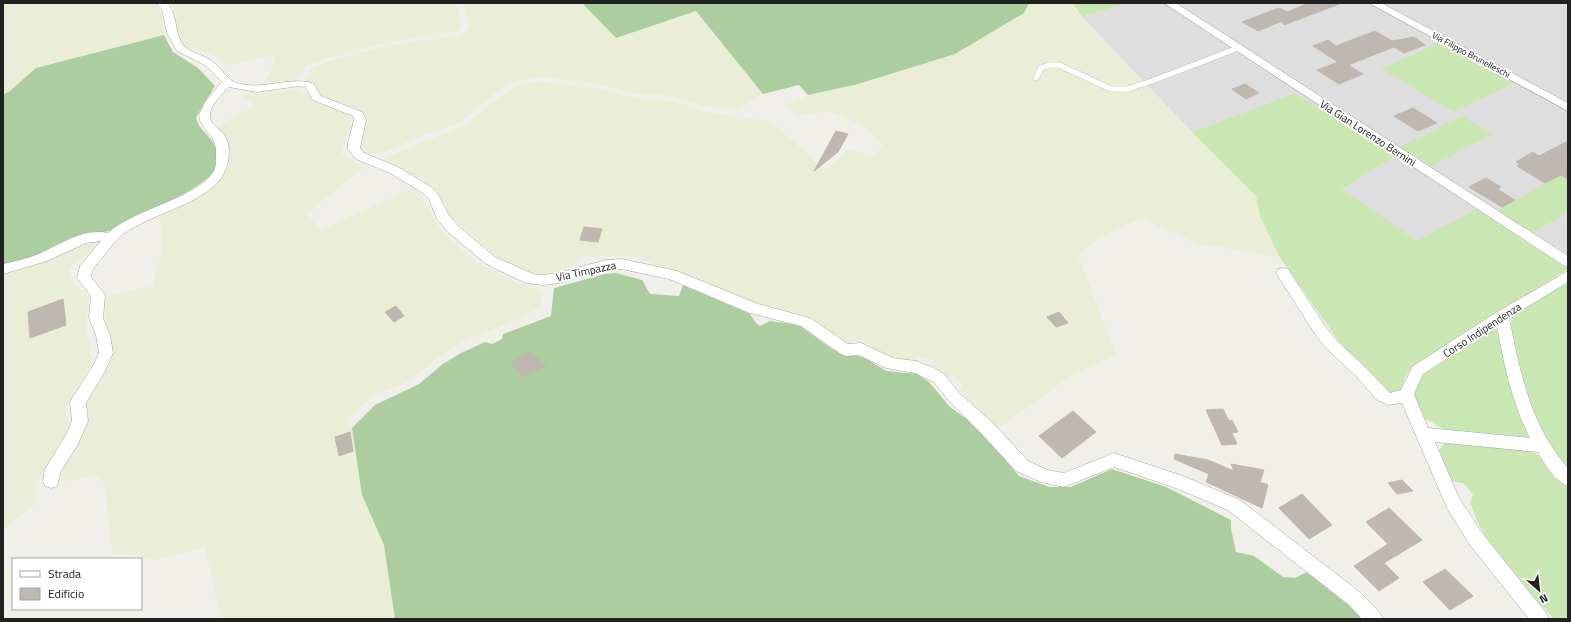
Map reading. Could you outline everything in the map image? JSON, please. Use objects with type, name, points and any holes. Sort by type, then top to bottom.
[{"type":"street","points":[[51,481],[54,468],[72,439],[80,421],[78,402],[100,367],[106,352],[103,336],[96,318],[98,295],[84,278],[85,269],[111,238],[123,227],[175,204],[197,192],[213,180],[221,171],[222,160],[219,137],[204,119],[205,111],[217,92],[228,82],[209,63],[181,49],[172,33],[167,8],[160,3]]},
{"type":"street","name":"Via Gian Lorenzo Bernini","points":[[1169,3],[1568,262]]},
{"type":"street","name":"Via Filippo Brunelleschi","points":[[1374,3],[1568,108]]},
{"type":"street","name":"Via Timpazza","points":[[228,82],[230,84],[257,88],[272,88],[299,83],[309,85],[317,98],[358,114],[360,120],[354,143],[354,149],[360,156],[394,170],[427,190],[434,197],[442,216],[453,229],[490,260],[531,279],[544,280],[558,278],[606,265],[622,264],[672,275],[755,309],[805,322],[846,350],[861,349],[891,364],[916,367],[929,372],[938,378],[955,398],[987,428],[1022,466],[1047,477],[1064,480],[1114,460],[1177,481],[1234,505],[1354,599],[1374,619]]},
{"type":"street","points":[[3,269],[42,258],[78,240],[94,236],[111,238]]},
{"type":"street","points":[[1283,273],[1332,345],[1362,373],[1382,396],[1388,399],[1395,399],[1406,394],[1453,504],[1476,539],[1540,619]]},
{"type":"street","name":"Corso Indipendenza","points":[[1406,394],[1418,370],[1568,276]]},
{"type":"street","points":[[1502,316],[1511,365],[1523,406],[1546,455],[1568,479]]},
{"type":"street","points":[[1423,434],[1541,446]]},
{"type":"lane","points":[[1036,78],[1038,70],[1042,66],[1054,64],[1071,70],[1106,88],[1122,89],[1146,83],[1238,48]]},
{"type":"shaded area","points":[[1128,3],[1568,3],[1568,268],[1476,209],[1417,242],[1342,189],[1394,157],[1295,93],[1192,132],[1082,17]]},
{"type":"green space","points":[[3,3],[151,3],[157,7],[161,13],[164,35],[36,68],[10,91],[3,95]]},
{"type":"green space","points":[[168,3],[456,3],[461,22],[460,30],[384,43],[325,59],[306,66],[297,79],[264,84],[275,62],[273,55],[228,65],[218,57],[196,49],[186,48],[176,28],[174,8]]},
{"type":"green space","points":[[464,3],[582,3],[616,38],[696,11],[763,94],[737,109],[703,106],[662,94],[642,95],[602,85],[544,77],[530,78],[512,83],[500,89],[459,123],[421,136],[382,153],[367,155],[362,152],[359,148],[365,118],[363,113],[356,108],[322,96],[312,82],[304,80],[312,68],[329,61],[385,46],[461,35],[469,27]]},
{"type":"green space","points":[[582,3],[1029,3],[1024,13],[955,54],[858,84],[808,95],[799,85],[763,94],[696,11],[616,38]]},
{"type":"green space","points":[[1029,3],[1073,3],[1079,14],[1192,132],[1256,196],[1260,216],[1279,256],[1267,256],[1221,247],[1198,245],[1176,233],[1169,232],[1141,218],[1097,239],[1078,256],[1116,354],[1069,377],[998,429],[960,391],[963,385],[953,376],[945,377],[928,359],[918,357],[912,363],[892,359],[872,351],[873,348],[860,340],[849,345],[813,322],[755,306],[637,257],[581,257],[573,265],[558,273],[546,275],[529,273],[500,260],[451,217],[439,194],[432,187],[397,168],[378,161],[466,125],[489,105],[514,87],[529,83],[544,82],[599,89],[644,100],[674,101],[701,111],[736,117],[736,120],[741,120],[743,118],[772,122],[825,170],[848,149],[872,157],[883,146],[864,126],[829,111],[797,116],[784,106],[798,99],[804,100],[808,95],[858,84],[955,54],[1024,13]]},
{"type":"green space","points":[[1073,3],[1128,3],[1082,17]]},
{"type":"green space","points":[[164,35],[173,52],[198,68],[215,86],[196,117],[200,127],[216,147],[218,162],[215,170],[198,186],[173,200],[142,214],[118,228],[80,237],[26,260],[3,265],[3,95],[10,91],[36,68]]},
{"type":"green space","points":[[1439,43],[1513,83],[1454,112],[1381,69]]},
{"type":"green space","points":[[296,89],[309,95],[310,99],[347,114],[351,118],[351,126],[341,153],[363,168],[307,213],[320,231],[413,188],[420,193],[439,227],[465,253],[477,262],[522,286],[540,290],[543,297],[538,308],[525,316],[464,341],[436,359],[410,381],[374,395],[345,421],[352,428],[362,495],[384,545],[395,619],[221,619],[205,547],[154,560],[136,555],[113,554],[104,482],[97,475],[55,483],[84,400],[109,351],[103,297],[153,286],[156,267],[162,256],[160,213],[224,171],[216,127],[255,106],[241,94],[279,92]]},
{"type":"green space","points":[[1295,93],[1394,157],[1342,189],[1417,241],[1476,209],[1568,269],[1412,367],[1405,378],[1401,391],[1385,393],[1349,356],[1279,256],[1260,216],[1256,196],[1192,132]]},
{"type":"green space","points":[[1462,116],[1493,134],[1431,166],[1400,147]]},
{"type":"green space","points":[[1561,175],[1568,179],[1568,212],[1531,234],[1495,211]]},
{"type":"green space","points":[[99,239],[101,243],[69,269],[74,286],[89,296],[86,331],[92,362],[65,409],[70,426],[36,483],[37,502],[3,529],[3,273],[81,242]]},
{"type":"green space","points":[[616,273],[642,280],[650,294],[679,296],[683,285],[750,314],[760,326],[770,321],[799,325],[832,349],[865,358],[886,371],[917,374],[929,382],[950,407],[975,425],[1019,476],[1049,487],[1071,487],[1112,469],[1166,487],[1231,520],[1231,529],[1236,552],[1254,556],[1283,577],[1295,578],[1307,572],[1346,601],[1366,619],[395,619],[384,545],[362,495],[352,428],[375,405],[419,384],[443,364],[461,353],[485,342],[492,344],[502,339],[503,334],[551,316],[554,288],[605,274]]},
{"type":"green space","points":[[1568,281],[1568,470],[1546,441],[1531,407],[1520,368],[1511,326],[1512,314]]},
{"type":"green space","points":[[1490,328],[1497,330],[1518,408],[1529,435],[1526,439],[1447,431],[1422,417],[1415,401],[1414,390],[1425,372]]},
{"type":"green space","points":[[1446,442],[1528,450],[1538,455],[1568,487],[1568,619],[1554,619],[1529,593],[1494,550],[1476,519],[1470,502],[1473,495],[1464,483],[1449,481],[1437,452]]},
{"type":"building","points":[[1309,3],[1339,4],[1284,25],[1282,21],[1258,31],[1242,22],[1279,8],[1287,12]]},
{"type":"building","points":[[1375,31],[1392,41],[1414,37],[1425,45],[1404,53],[1394,47],[1348,65],[1363,74],[1339,84],[1317,70],[1338,62],[1313,46],[1328,40],[1336,46]]},
{"type":"building","points":[[1245,84],[1259,93],[1246,99],[1232,89]]},
{"type":"building","points":[[1413,108],[1437,123],[1418,131],[1394,116]]},
{"type":"building","points":[[836,131],[848,134],[838,152],[814,171]]},
{"type":"building","points":[[1568,141],[1568,179],[1561,175],[1545,183],[1517,166],[1520,164],[1516,162],[1533,152],[1539,156]]},
{"type":"building","points":[[1486,178],[1501,187],[1497,189],[1515,200],[1502,207],[1469,187]]},
{"type":"building","points":[[584,227],[602,229],[598,242],[580,240]]},
{"type":"building","points":[[63,299],[66,325],[30,338],[28,312]]},
{"type":"building","points":[[396,306],[404,316],[394,322],[385,312]]},
{"type":"building","points":[[1059,312],[1068,323],[1056,327],[1047,317]]},
{"type":"building","points":[[530,352],[546,366],[522,377],[511,362]]},
{"type":"building","points":[[1223,409],[1229,421],[1232,420],[1238,432],[1232,433],[1237,444],[1222,445],[1206,410]]},
{"type":"building","points":[[1073,411],[1096,432],[1062,458],[1039,436]]},
{"type":"building","points":[[350,432],[353,451],[339,456],[335,437]]},
{"type":"building","points":[[1175,454],[1208,460],[1234,471],[1231,464],[1264,470],[1260,482],[1268,485],[1262,508],[1206,482],[1209,474],[1174,459]]},
{"type":"building","points":[[1402,480],[1413,491],[1397,494],[1388,483]]},
{"type":"building","points":[[1302,494],[1332,525],[1309,539],[1279,508]]},
{"type":"building","points":[[1389,508],[1422,540],[1384,563],[1399,578],[1379,591],[1354,566],[1388,544],[1366,522]]},
{"type":"building","points":[[1445,569],[1473,596],[1450,610],[1423,582]]}]
